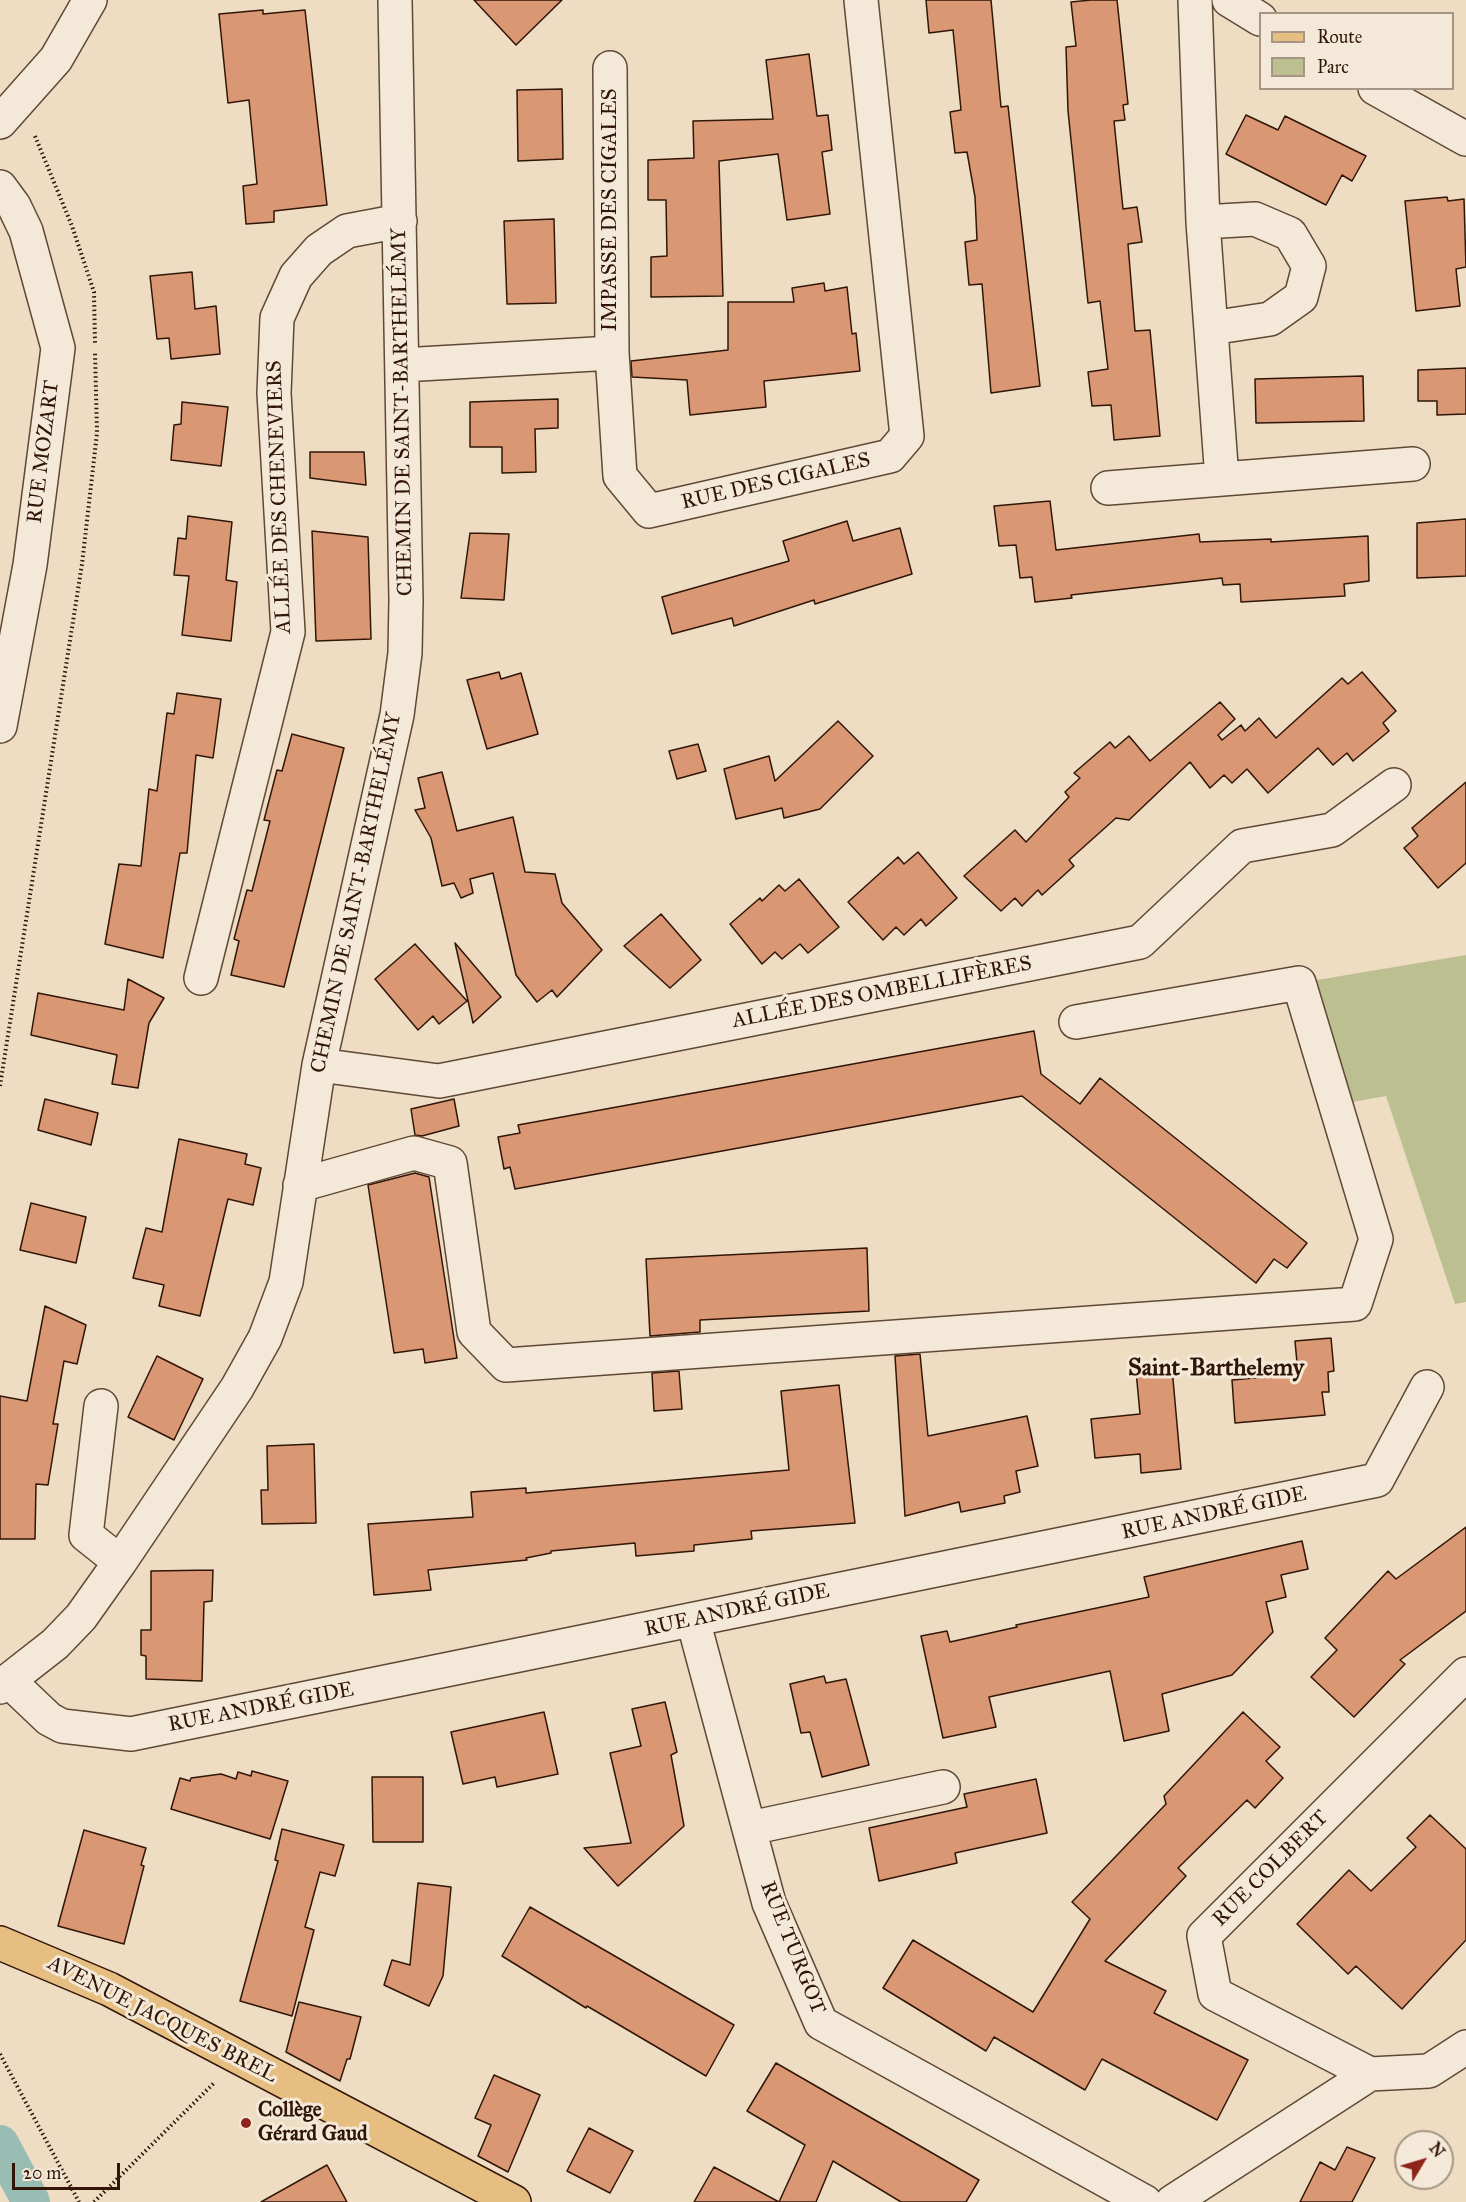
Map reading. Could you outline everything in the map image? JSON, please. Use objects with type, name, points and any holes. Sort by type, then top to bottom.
[{"type":"main road","name":"AVENUE JACQUES BREL","points":[[0,1943],[109,1989],[514,2202]]},
{"type":"street","points":[[0,122],[56,59],[90,0]]},
{"type":"street","name":"CHEMIN DE SAINT-BARTHELÉMY","points":[[4,1684],[55,1644],[81,1617],[120,1562],[237,1388],[265,1338],[286,1282],[319,1065],[397,715],[403,664],[406,600],[395,0]]},
{"type":"street","name":"RUE DES CIGALES","points":[[612,353],[620,476],[649,511],[890,456],[908,436],[861,0]]},
{"type":"street","points":[[1195,0],[1203,222],[1222,479]]},
{"type":"street","points":[[1229,0],[1259,18]]},
{"type":"street","name":"IMPASSE DES CIGALES","points":[[610,68],[612,353]]},
{"type":"street","points":[[1379,90],[1466,139]]},
{"type":"street","name":"RUE MOZART","points":[[0,187],[14,206],[26,231],[58,348],[30,566],[5,665],[0,726]]},
{"type":"street","points":[[1203,222],[1255,219],[1290,234],[1309,266],[1301,297],[1270,319],[1211,328]]},
{"type":"street","name":"ALLÉE DES CHENEVIERS","points":[[201,978],[288,632],[274,393],[277,318],[296,276],[319,250],[347,231],[400,221]]},
{"type":"street","points":[[402,365],[612,353]]},
{"type":"street","points":[[1108,488],[1413,464]]},
{"type":"street","name":"ALLÉE DES OMBELLIFÈRES","points":[[319,1065],[439,1081],[1140,942],[1242,846],[1332,830],[1394,785]]},
{"type":"street","points":[[300,1185],[414,1153],[450,1163],[474,1332],[506,1365],[1355,1304],[1376,1239],[1299,983],[1076,1022]]},
{"type":"street","name":"RUE ANDRÉ GIDE","points":[[4,1684],[49,1719],[62,1726],[131,1734],[1377,1480],[1427,1387]]},
{"type":"street","points":[[101,1406],[86,1535],[120,1562]]},
{"type":"street","name":"RUE TURGOT","points":[[693,1620],[769,1903],[821,2023],[1145,2202]]},
{"type":"street","name":"RUE COLBERT","points":[[1370,2074],[1215,1994],[1204,1936],[1466,1674]]},
{"type":"street","points":[[750,1828],[943,1787]]},
{"type":"street","points":[[1172,2202],[1370,2074],[1429,2071],[1466,2047]]},
{"type":"path","points":[[0,2054],[79,2202]]},
{"type":"path","points":[[94,2202],[239,2059]]},
{"type":"green space","points":[[1466,955],[1466,1302],[1455,1304],[1386,1096],[1335,1105],[1299,983]]},
{"type":"building","points":[[474,0],[562,0],[516,45]]},
{"type":"building","points":[[926,0],[991,0],[1001,107],[1008,106],[1040,386],[991,393],[982,284],[969,285],[965,242],[977,240],[975,197],[967,152],[955,153],[950,112],[961,110],[953,30],[929,33]]},
{"type":"building","points":[[1117,0],[1128,104],[1123,105],[1125,120],[1114,121],[1123,209],[1137,207],[1142,242],[1128,244],[1135,331],[1150,330],[1160,436],[1114,440],[1111,405],[1092,406],[1088,372],[1108,369],[1100,301],[1088,303],[1068,111],[1066,47],[1076,46],[1071,2]]},
{"type":"building","points":[[263,10],[263,14],[305,10],[327,205],[274,211],[274,222],[246,224],[243,186],[257,184],[249,100],[228,103],[219,14]]},
{"type":"building","points":[[809,54],[817,116],[828,115],[832,150],[822,152],[830,214],[787,220],[778,154],[719,161],[723,296],[651,297],[651,257],[667,256],[666,200],[648,200],[648,160],[694,158],[693,121],[773,119],[766,60]]},
{"type":"building","points":[[562,89],[563,159],[518,161],[517,90]]},
{"type":"building","points":[[1246,115],[1278,130],[1285,116],[1366,156],[1352,181],[1342,175],[1326,205],[1226,154]]},
{"type":"building","points":[[1447,197],[1448,201],[1464,199],[1466,267],[1456,269],[1460,306],[1416,311],[1405,201]]},
{"type":"building","points":[[554,219],[556,303],[507,304],[504,221]]},
{"type":"building","points":[[192,272],[195,309],[216,306],[220,354],[171,359],[169,338],[157,339],[150,276]]},
{"type":"building","points":[[824,283],[825,291],[847,287],[852,334],[856,333],[860,371],[764,381],[766,407],[690,415],[687,380],[632,377],[631,361],[728,350],[728,302],[794,302],[792,288]]},
{"type":"building","points":[[1466,368],[1466,414],[1437,415],[1437,401],[1418,401],[1418,370]]},
{"type":"building","points":[[1363,376],[1364,421],[1256,423],[1255,379]]},
{"type":"building","points":[[558,399],[558,428],[535,429],[536,472],[502,473],[502,447],[470,447],[470,402]]},
{"type":"building","points":[[182,402],[228,407],[221,466],[171,460],[174,425],[181,424]]},
{"type":"building","points":[[310,452],[364,452],[366,485],[310,478]]},
{"type":"building","points":[[1050,501],[1056,550],[1199,534],[1200,542],[1271,539],[1271,542],[1368,536],[1369,581],[1344,584],[1345,596],[1241,602],[1240,584],[1223,585],[1222,578],[1071,595],[1072,598],[1035,602],[1032,577],[1020,578],[1016,545],[999,546],[994,506]]},
{"type":"building","points":[[188,516],[232,522],[226,580],[237,582],[231,641],[182,635],[189,576],[174,575],[178,538],[186,539]]},
{"type":"building","points":[[1466,519],[1466,576],[1417,578],[1417,523]]},
{"type":"building","points":[[847,521],[853,541],[900,528],[912,574],[815,604],[814,600],[734,626],[732,618],[672,634],[662,597],[789,561],[783,541]]},
{"type":"building","points":[[312,531],[368,537],[371,639],[316,641]]},
{"type":"building","points":[[470,533],[509,534],[504,600],[461,598]]},
{"type":"building","points":[[499,672],[501,679],[521,673],[538,734],[487,749],[467,680]]},
{"type":"building","points":[[1362,672],[1396,711],[1383,723],[1389,731],[1353,761],[1347,753],[1333,765],[1318,748],[1268,793],[1247,769],[1232,783],[1224,775],[1210,788],[1190,762],[1129,820],[1116,818],[1069,860],[1074,866],[1042,895],[1038,890],[1022,906],[1015,898],[1001,911],[964,876],[1015,830],[1026,842],[1069,797],[1065,792],[1080,778],[1074,773],[1110,742],[1115,748],[1129,736],[1150,761],[1220,702],[1235,719],[1218,735],[1222,740],[1241,725],[1245,731],[1259,718],[1276,738],[1342,678],[1348,684]]},
{"type":"building","points":[[177,693],[221,699],[213,758],[196,755],[187,853],[180,853],[163,958],[105,944],[119,864],[141,866],[149,789],[157,791],[167,713],[174,714]]},
{"type":"building","points":[[838,721],[873,756],[820,809],[784,818],[782,808],[736,819],[724,769],[769,756],[775,781]]},
{"type":"building","points":[[292,734],[344,748],[284,987],[231,975],[239,941],[234,939],[247,890],[252,891],[270,821],[264,820],[277,770],[282,771]]},
{"type":"building","points":[[698,744],[706,771],[677,779],[669,751]]},
{"type":"building","points":[[442,772],[457,831],[513,817],[525,872],[555,874],[562,903],[602,950],[557,997],[552,990],[537,1002],[516,975],[493,873],[470,879],[473,893],[461,898],[454,883],[442,886],[431,838],[415,810],[425,808],[418,778]]},
{"type":"building","points":[[1466,782],[1466,863],[1438,888],[1404,848],[1418,836],[1412,828]]},
{"type":"building","points":[[918,852],[957,898],[926,926],[921,919],[904,935],[896,927],[883,940],[848,902],[898,857],[904,864]]},
{"type":"building","points":[[799,879],[839,927],[808,953],[800,944],[782,959],[775,952],[762,964],[730,924],[760,898],[762,901],[779,885],[785,891]]},
{"type":"building","points":[[661,914],[701,960],[670,988],[624,946]]},
{"type":"building","points":[[455,943],[501,997],[473,1023]]},
{"type":"building","points":[[415,944],[467,1001],[439,1024],[433,1016],[418,1030],[375,979]]},
{"type":"building","points":[[128,979],[164,998],[149,1023],[138,1088],[112,1084],[117,1055],[31,1035],[38,993],[124,1010]]},
{"type":"building","points":[[1034,1031],[1041,1074],[1080,1104],[1100,1078],[1307,1243],[1287,1268],[1274,1259],[1256,1283],[1022,1096],[515,1189],[510,1167],[504,1169],[498,1137],[520,1133],[518,1125]]},
{"type":"building","points":[[45,1099],[98,1113],[91,1145],[38,1130]]},
{"type":"building","points":[[454,1099],[459,1126],[422,1136],[415,1135],[411,1109]]},
{"type":"building","points":[[179,1139],[247,1154],[245,1164],[261,1168],[253,1205],[228,1199],[200,1316],[159,1306],[164,1285],[133,1278],[146,1228],[162,1232]]},
{"type":"building","points":[[415,1173],[429,1177],[457,1358],[425,1363],[423,1349],[394,1353],[368,1185]]},
{"type":"building","points":[[31,1203],[86,1217],[76,1263],[20,1250]]},
{"type":"building","points":[[867,1248],[869,1311],[700,1320],[700,1332],[650,1336],[646,1259]]},
{"type":"building","points":[[45,1306],[86,1325],[77,1364],[64,1361],[53,1424],[58,1424],[48,1485],[36,1484],[35,1539],[0,1539],[0,1396],[27,1401]]},
{"type":"building","points":[[1331,1338],[1334,1371],[1328,1372],[1329,1392],[1322,1392],[1325,1415],[1235,1423],[1232,1380],[1298,1374],[1295,1341]]},
{"type":"building","points":[[920,1354],[928,1436],[1027,1416],[1038,1466],[1016,1471],[1020,1492],[1004,1496],[1005,1503],[961,1512],[959,1502],[905,1516],[895,1356]]},
{"type":"building","points":[[157,1356],[203,1379],[174,1440],[128,1417]]},
{"type":"building","points":[[1172,1368],[1181,1469],[1141,1473],[1140,1454],[1095,1458],[1091,1419],[1140,1414],[1136,1371]]},
{"type":"building","points":[[679,1371],[682,1409],[654,1411],[652,1373]]},
{"type":"building","points":[[839,1385],[855,1523],[751,1531],[752,1539],[694,1545],[694,1551],[636,1556],[635,1543],[551,1551],[551,1553],[526,1558],[527,1560],[428,1570],[431,1590],[374,1595],[368,1524],[473,1517],[471,1492],[526,1488],[526,1493],[789,1470],[781,1391]]},
{"type":"building","points":[[314,1444],[316,1523],[262,1524],[261,1490],[268,1490],[267,1446]]},
{"type":"building","points":[[1466,1527],[1466,1611],[1400,1660],[1405,1664],[1354,1717],[1311,1677],[1337,1650],[1325,1638],[1388,1571],[1396,1579]]},
{"type":"building","points":[[1302,1541],[1308,1569],[1281,1575],[1286,1597],[1266,1602],[1273,1632],[1232,1675],[1162,1694],[1169,1731],[1124,1741],[1110,1671],[989,1697],[996,1727],[943,1738],[921,1636],[947,1631],[950,1642],[1017,1627],[1016,1625],[1149,1597],[1144,1577]]},
{"type":"building","points":[[213,1570],[212,1601],[204,1602],[202,1681],[146,1679],[146,1656],[141,1655],[141,1630],[151,1630],[151,1571]]},
{"type":"building","points":[[824,1676],[826,1683],[846,1679],[869,1765],[822,1777],[810,1732],[801,1733],[790,1684]]},
{"type":"building","points":[[665,1702],[677,1752],[671,1755],[684,1826],[618,1886],[584,1848],[631,1843],[610,1753],[641,1746],[632,1709]]},
{"type":"building","points":[[544,1712],[558,1774],[497,1787],[495,1777],[463,1784],[451,1732]]},
{"type":"building","points":[[1243,1712],[1280,1747],[1266,1761],[1283,1778],[1255,1808],[1247,1800],[1178,1868],[1186,1876],[1105,1961],[1166,1991],[1154,2013],[1248,2060],[1217,2120],[1102,2059],[1085,2090],[994,2037],[986,2051],[883,1988],[913,1940],[1033,2012],[1090,1919],[1072,1902],[1166,1804],[1164,1796]]},
{"type":"building","points":[[252,1771],[288,1781],[270,1839],[171,1809],[180,1778],[190,1781],[191,1778],[221,1774],[236,1779],[238,1772],[251,1776]]},
{"type":"building","points":[[372,1777],[423,1777],[423,1842],[373,1842]]},
{"type":"building","points":[[1036,1779],[1047,1833],[955,1853],[957,1863],[879,1881],[869,1828],[967,1807],[964,1794]]},
{"type":"building","points":[[1430,1815],[1466,1849],[1466,1940],[1402,2009],[1356,1966],[1348,1974],[1297,1924],[1349,1870],[1371,1891],[1416,1847],[1407,1838]]},
{"type":"building","points":[[282,1829],[344,1845],[335,1876],[320,1872],[305,1927],[314,1930],[292,2016],[240,2001],[278,1861],[275,1860]]},
{"type":"building","points":[[84,1830],[146,1848],[141,1865],[144,1866],[124,1944],[58,1926]]},
{"type":"building","points":[[418,1883],[451,1887],[443,1976],[429,2006],[384,1985],[392,1960],[410,1965]]},
{"type":"building","points":[[530,1907],[734,2025],[706,2076],[587,2006],[586,2008],[502,1956]]},
{"type":"building","points":[[299,2002],[361,2017],[350,2059],[347,2059],[340,2081],[286,2052]]},
{"type":"building","points":[[776,2063],[979,2180],[966,2202],[901,2202],[833,2161],[816,2202],[779,2202],[805,2145],[747,2111]]},
{"type":"building","points":[[494,2075],[540,2095],[508,2172],[478,2156],[491,2125],[475,2118]]},
{"type":"building","points":[[589,2128],[633,2151],[610,2193],[567,2171]]},
{"type":"building","points":[[1347,2147],[1375,2158],[1352,2202],[1300,2202],[1320,2162],[1335,2170]]},
{"type":"building","points":[[327,2165],[347,2202],[261,2202]]},
{"type":"building","points":[[714,2167],[779,2202],[694,2202]]},
{"type":"waterway","points":[[0,2144],[31,2202]]},
{"type":"place","name":"Collège Gérard Gaud","points":[[246,2123]]},
{"type":"district","name":"Saint-Barthelemy","points":[[1216,1369]]}]
